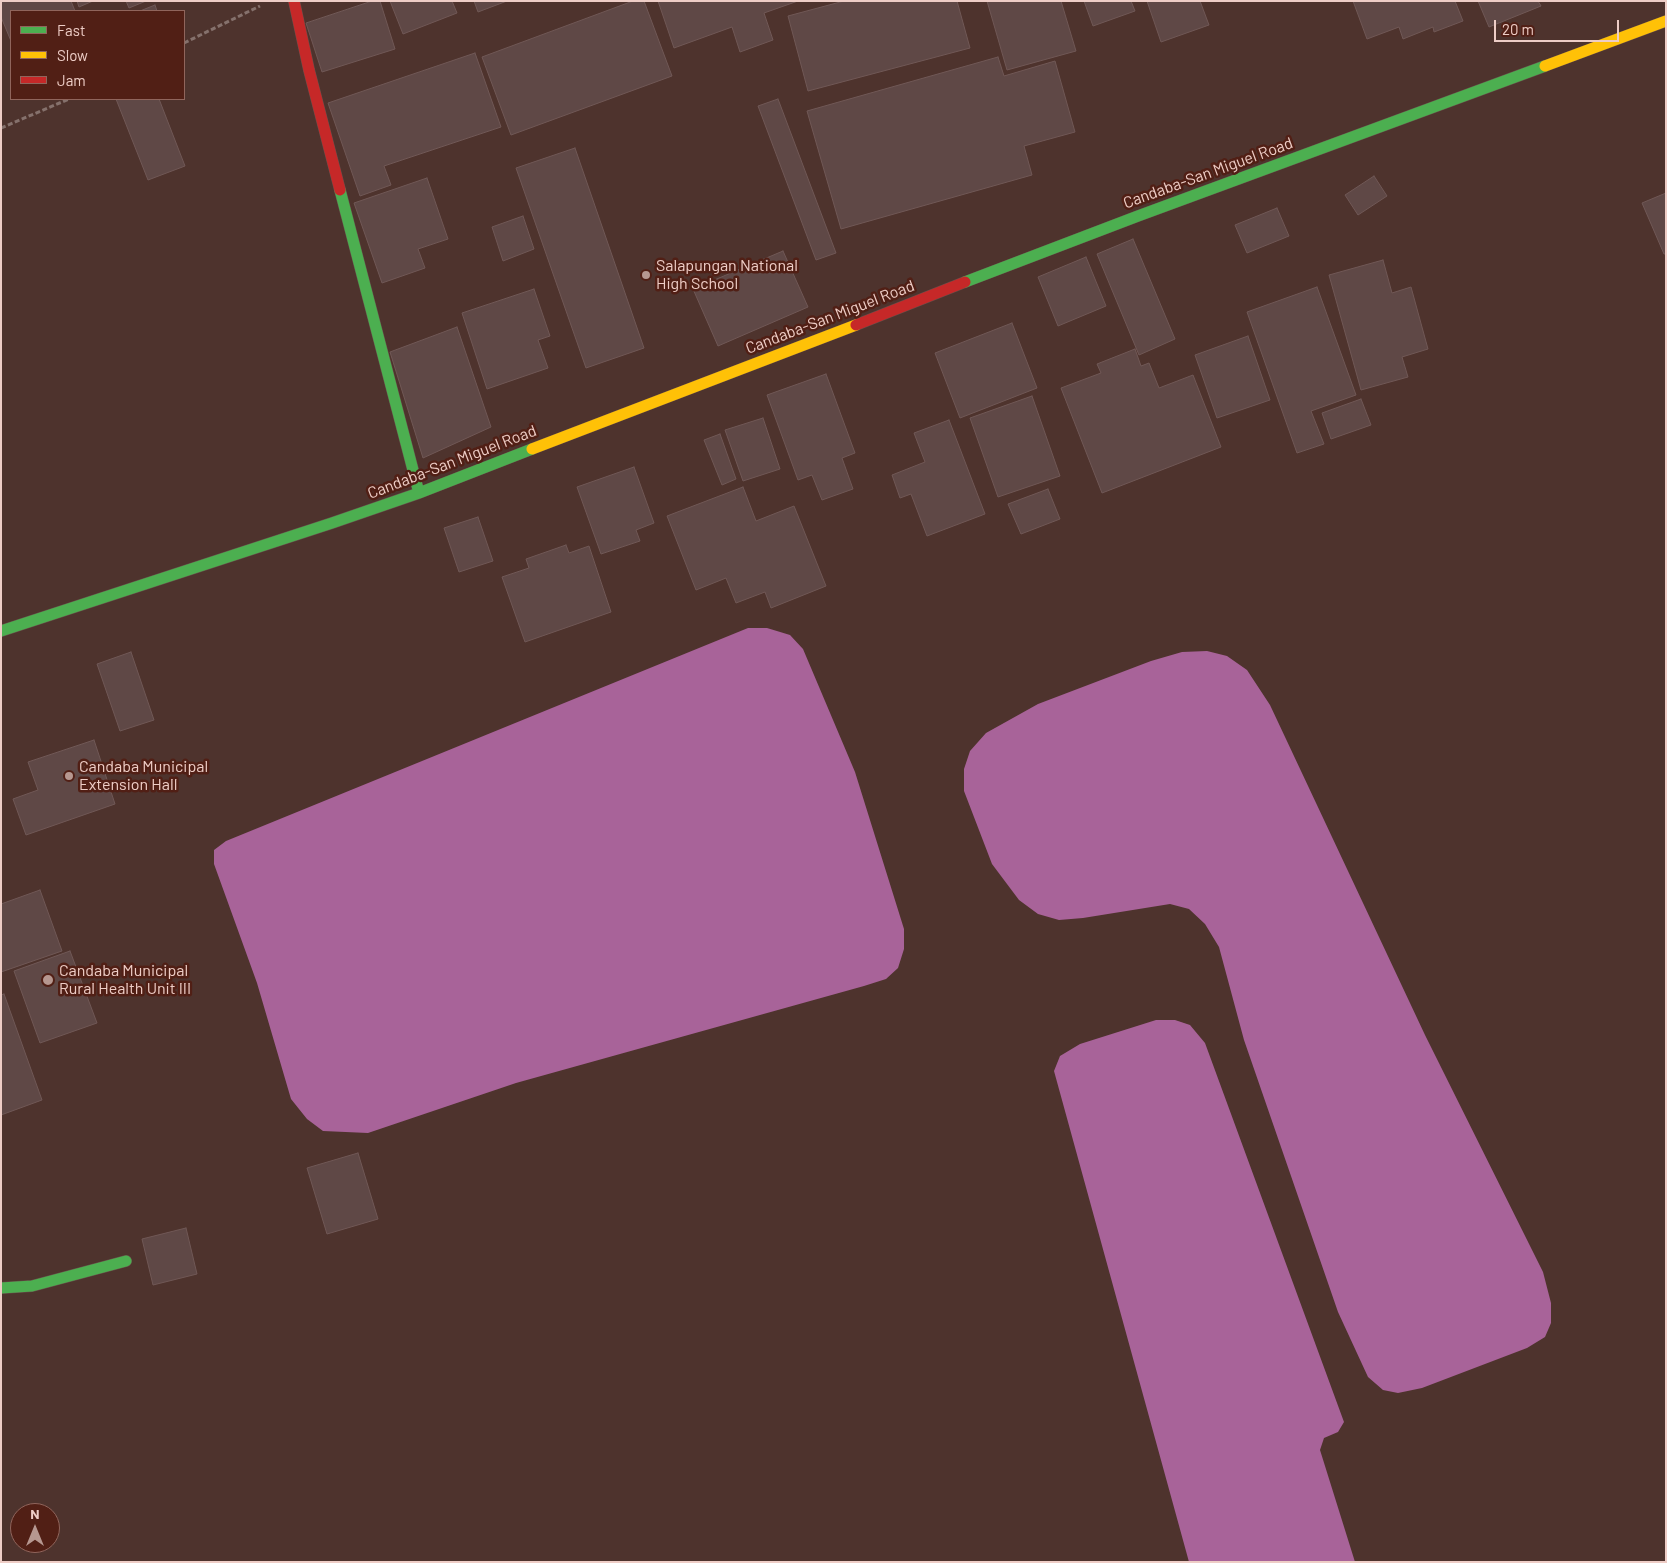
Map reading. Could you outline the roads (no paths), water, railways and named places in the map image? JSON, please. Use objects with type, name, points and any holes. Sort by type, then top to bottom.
[{"type":"main road","points":[[294,1],[309,70],[419,493]]},
{"type":"main road","name":"Candaba-San Miguel Road","points":[[1,631],[419,493],[1147,213],[1666,21]]},
{"type":"main road","points":[[1,1288],[32,1286],[126,1261]]},
{"type":"place","name":"Salapungan National High School","points":[[646,275]]},
{"type":"place","name":"Candaba Municipal Extension Hall","points":[[69,776]]},
{"type":"place","name":"Candaba Municipal Rural Health Unit III","points":[[48,980]]}]
